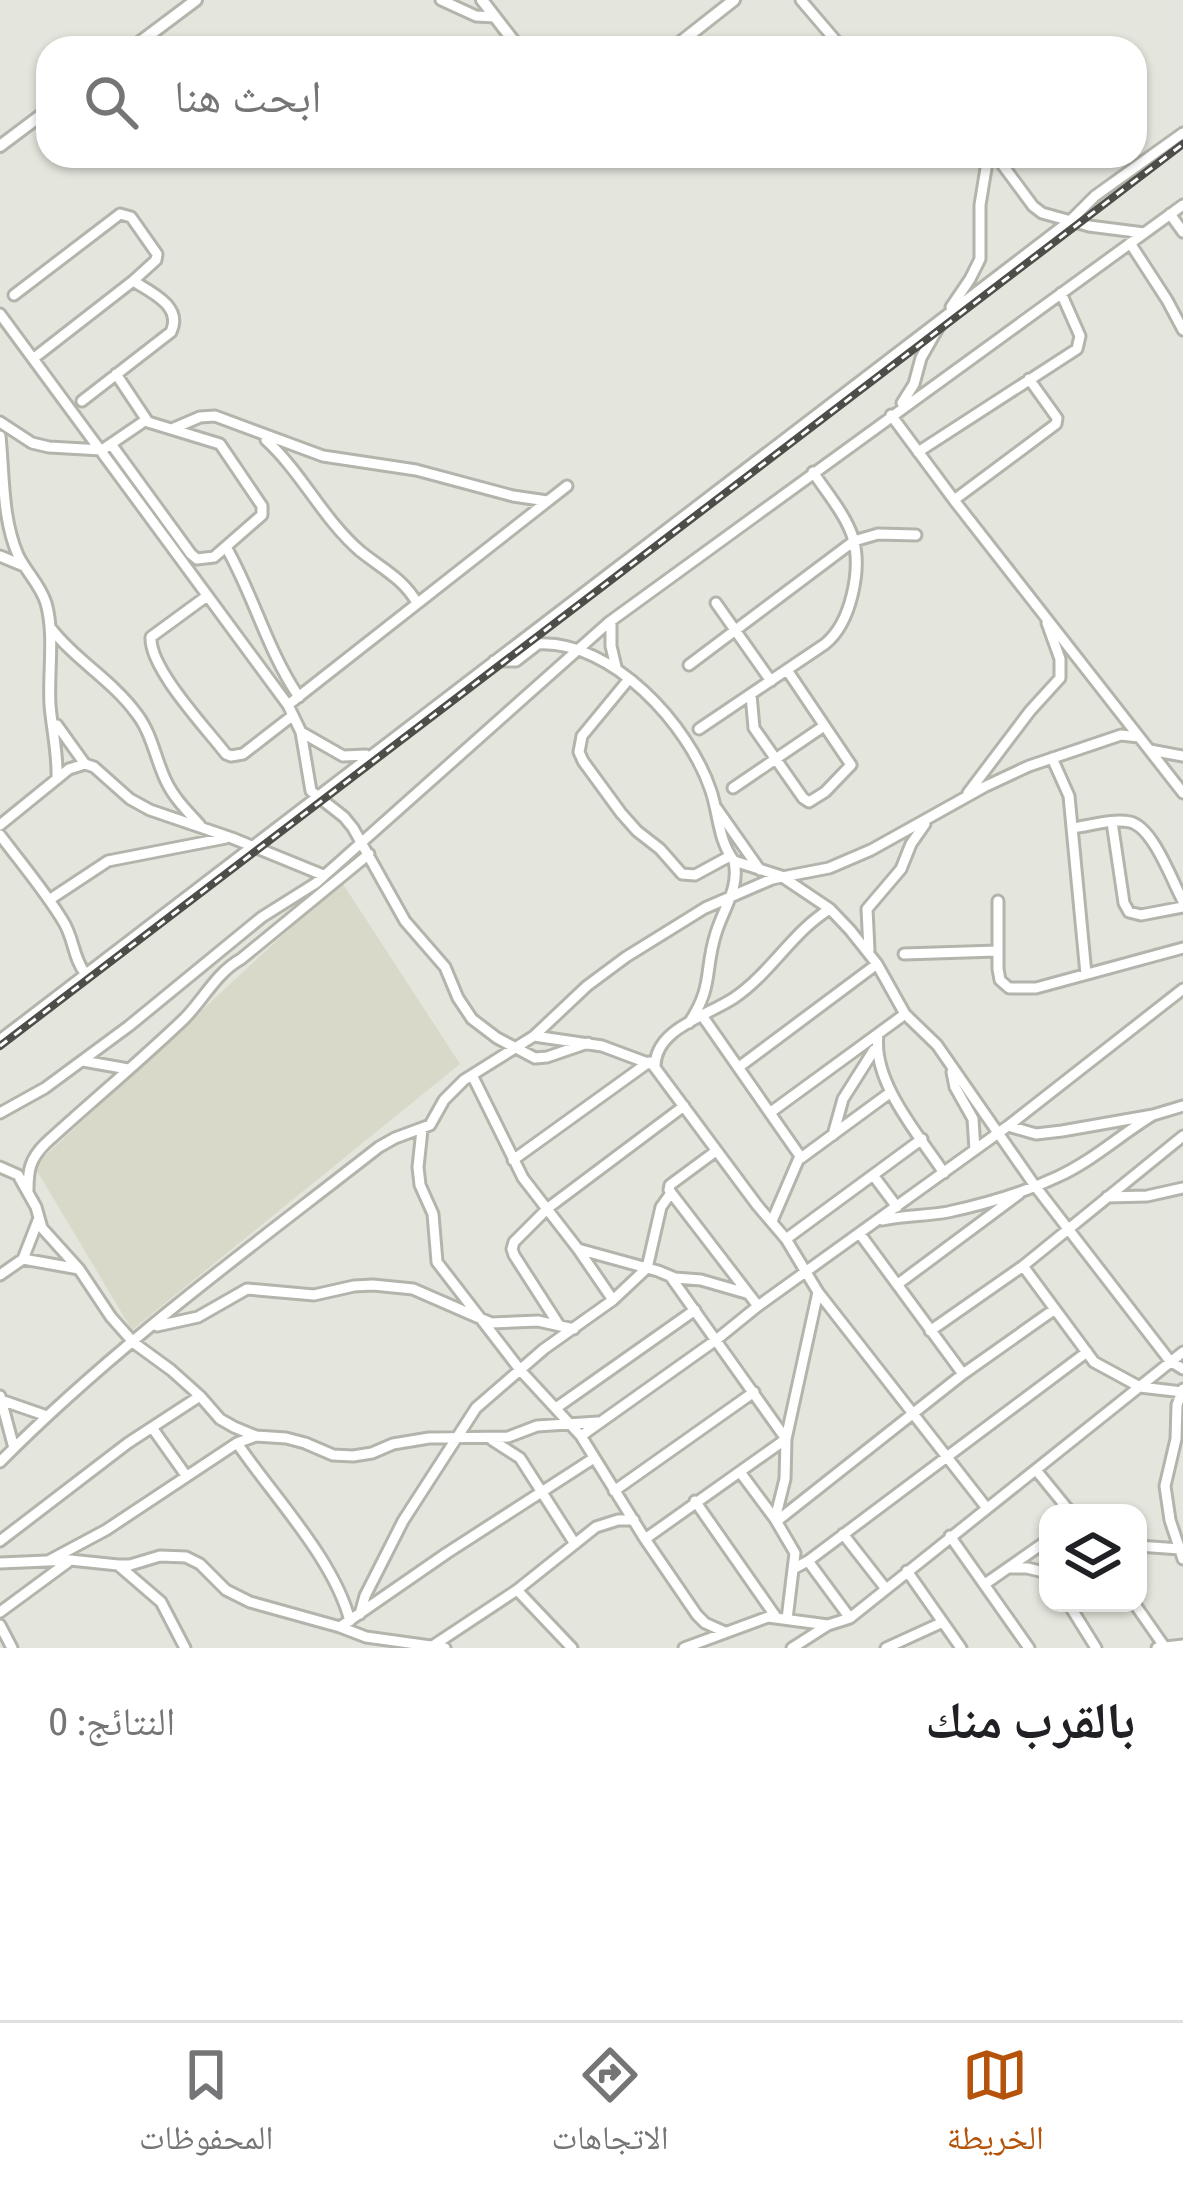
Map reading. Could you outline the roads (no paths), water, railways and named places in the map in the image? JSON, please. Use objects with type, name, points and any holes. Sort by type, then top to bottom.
[{"type":"main road","points":[[149,36],[196,0]]},
{"type":"main road","points":[[482,0],[510,36]]},
{"type":"main road","points":[[688,36],[734,0]]},
{"type":"main road","points":[[0,146],[36,119]]},
{"type":"street","points":[[441,0],[476,16],[495,17]]},
{"type":"street","points":[[801,0],[832,36]]},
{"type":"street","points":[[1147,159],[1183,133]]},
{"type":"street","points":[[893,414],[914,384],[921,358],[945,316],[978,266],[980,205],[989,168]]},
{"type":"street","points":[[1002,168],[1033,206],[1049,217],[1144,233]]},
{"type":"street","points":[[0,1040],[1134,168]]},
{"type":"street","points":[[0,1113],[46,1088],[262,916],[310,887],[611,621],[1183,205]]},
{"type":"street","points":[[14,295],[124,213],[157,254],[134,281],[34,358]]},
{"type":"street","points":[[1170,214],[1183,232]]},
{"type":"street","points":[[1130,243],[1183,330]]},
{"type":"street","points":[[82,400],[171,332],[176,322],[163,301],[134,281]]},
{"type":"street","points":[[919,452],[1073,353],[1080,336],[1061,293]]},
{"type":"street","points":[[0,314],[191,554],[206,560],[260,519],[262,506],[220,444],[146,420],[116,374]]},
{"type":"street","points":[[954,500],[1057,423],[1029,379]]},
{"type":"street","points":[[893,414],[954,500],[1183,793]]},
{"type":"street","points":[[172,429],[215,416],[323,456],[416,470],[547,501]]},
{"type":"street","points":[[0,422],[32,443],[106,447],[146,420]]},
{"type":"street","points":[[258,432],[290,464],[340,532],[404,584],[417,603]]},
{"type":"street","points":[[0,436],[13,541],[42,593],[50,627],[56,778]]},
{"type":"street","points":[[106,447],[290,711],[301,732],[310,787],[344,817],[362,842],[405,921],[451,976],[468,1013],[486,1029],[539,1058],[588,1043]]},
{"type":"street","points":[[699,729],[825,644],[841,628],[852,595],[854,542],[813,472]]},
{"type":"street","points":[[207,596],[151,638],[151,649],[226,754],[243,754],[290,711],[298,697],[567,486]]},
{"type":"street","points":[[689,665],[854,542],[885,533],[916,535]]},
{"type":"street","points":[[226,547],[268,643],[298,697]]},
{"type":"street","points":[[0,556],[24,566]]},
{"type":"street","points":[[716,603],[771,681]]},
{"type":"street","points":[[963,799],[1061,674],[1043,613]]},
{"type":"street","points":[[611,621],[616,667]]},
{"type":"street","points":[[50,627],[139,716],[167,783],[202,828]]},
{"type":"street","points":[[492,661],[513,662],[538,644],[555,644],[579,648],[616,667],[676,729],[704,776],[736,875],[733,894],[716,930],[704,996],[689,1023]]},
{"type":"street","points":[[751,694],[754,728],[775,760],[809,802],[826,792],[851,765],[787,670]]},
{"type":"street","points":[[629,679],[582,736],[579,747],[580,757],[620,813],[682,874],[695,875],[732,858],[781,876],[830,909],[874,960]]},
{"type":"street","points":[[54,721],[85,764]]},
{"type":"street","points":[[733,788],[824,726]]},
{"type":"street","points":[[301,732],[343,756],[370,754]]},
{"type":"street","points":[[0,1462],[152,1328],[379,1148],[422,1130],[448,1095],[534,1036],[626,957],[733,894],[781,876],[836,865],[1007,776],[1121,735],[1139,737]]},
{"type":"street","points":[[1150,750],[1183,756]]},
{"type":"street","points":[[1052,758],[1069,796],[1086,974]]},
{"type":"street","points":[[0,825],[56,778],[85,764],[150,810],[323,875]]},
{"type":"street","points":[[715,806],[760,870]]},
{"type":"street","points":[[928,820],[901,869],[867,910],[867,941],[905,1014],[929,1036],[1003,1129],[1029,1188],[1069,1229],[1169,1362],[1180,1391],[1166,1503],[1181,1554],[1147,1548]]},
{"type":"street","points":[[1072,828],[1122,821],[1140,826],[1183,904],[1141,915],[1129,912],[1112,823]]},
{"type":"street","points":[[0,835],[49,900],[74,941],[76,961],[86,974]]},
{"type":"street","points":[[49,900],[108,861],[232,838]]},
{"type":"street","points":[[28,1190],[28,1168],[35,1154],[201,1002],[223,971],[369,854]]},
{"type":"street","points":[[998,901],[1000,980],[1009,988],[1036,988],[1183,948]]},
{"type":"street","points":[[514,1160],[652,1065],[661,1043],[672,1033],[759,979],[830,909]]},
{"type":"street","points":[[904,954],[998,951]]},
{"type":"street","points":[[739,1067],[874,960]]},
{"type":"street","points":[[581,1436],[975,1150],[1183,989]]},
{"type":"street","points":[[770,1112],[877,1040],[905,1014]]},
{"type":"street","points":[[703,1017],[801,1158]]},
{"type":"street","points":[[534,1036],[588,1043],[652,1065],[786,1239],[818,1292],[986,1507]]},
{"type":"street","points":[[877,1040],[877,1059],[891,1092],[944,1173]]},
{"type":"street","points":[[833,1135],[840,1106],[877,1040]]},
{"type":"street","points":[[83,1060],[128,1069]]},
{"type":"street","points":[[951,1067],[955,1087],[973,1119],[975,1150]]},
{"type":"street","points":[[472,1075],[523,1178],[613,1300]]},
{"type":"street","points":[[772,1222],[801,1158],[891,1092]]},
{"type":"street","points":[[559,1325],[512,1249],[548,1208],[684,1106]]},
{"type":"street","points":[[1003,1129],[1036,1134],[1183,1106]]},
{"type":"street","points":[[877,1221],[948,1212],[1029,1188],[1085,1163],[1153,1115]]},
{"type":"street","points":[[422,1130],[418,1167],[433,1214],[435,1256],[520,1371],[581,1436],[698,1615],[725,1632]]},
{"type":"street","points":[[931,1331],[1023,1266],[1183,1136]]},
{"type":"street","points":[[786,1239],[922,1139]]},
{"type":"street","points":[[350,1620],[403,1521],[476,1408],[647,1268],[670,1185],[716,1151]]},
{"type":"street","points":[[0,1167],[18,1175],[49,1238],[79,1269],[110,1317],[134,1343],[171,1370],[220,1419],[256,1436],[286,1438],[333,1455],[353,1456],[409,1441],[518,1435],[538,1426],[598,1422]]},
{"type":"street","points":[[873,1175],[897,1207]]},
{"type":"street","points":[[898,1284],[1029,1188]]},
{"type":"street","points":[[1107,1197],[1147,1196],[1183,1188]]},
{"type":"street","points":[[670,1193],[758,1306]]},
{"type":"street","points":[[0,1275],[23,1259],[38,1218]]},
{"type":"street","points":[[860,1234],[962,1374]]},
{"type":"street","points":[[578,1249],[749,1294]]},
{"type":"street","points":[[23,1259],[79,1269]]},
{"type":"street","points":[[1023,1266],[1099,1366],[1140,1387],[1180,1391]]},
{"type":"street","points":[[670,1276],[786,1439]]},
{"type":"street","points":[[152,1328],[198,1317],[248,1289],[314,1295],[354,1286],[413,1289],[482,1321],[526,1321],[574,1329]]},
{"type":"street","points":[[776,1520],[785,1479],[786,1439],[818,1292]]},
{"type":"street","points":[[776,1520],[962,1374],[1055,1309]]},
{"type":"street","points":[[556,1408],[694,1310]]},
{"type":"street","points":[[795,1568],[1087,1352]]},
{"type":"street","points":[[792,1648],[828,1625],[850,1618],[1183,1352]]},
{"type":"street","points":[[1169,1362],[1183,1369]]},
{"type":"street","points":[[614,1491],[754,1392]]},
{"type":"street","points":[[0,1541],[128,1443],[200,1396]]},
{"type":"street","points":[[0,1399],[47,1416]]},
{"type":"street","points":[[0,1399],[14,1448]]},
{"type":"street","points":[[153,1429],[185,1474]]},
{"type":"street","points":[[45,1562],[106,1530],[236,1443],[256,1436]]},
{"type":"street","points":[[487,1437],[520,1458],[574,1544]]},
{"type":"street","points":[[645,1539],[786,1439]]},
{"type":"street","points":[[236,1443],[327,1569],[350,1620],[374,1648]]},
{"type":"street","points":[[0,1560],[130,1565],[160,1556],[186,1558],[200,1564],[238,1598],[350,1620],[594,1458]]},
{"type":"street","points":[[1036,1470],[1064,1504]]},
{"type":"street","points":[[740,1472],[795,1552],[782,1618]]},
{"type":"street","points":[[695,1502],[782,1618]]},
{"type":"street","points":[[366,1637],[410,1646],[440,1646],[596,1527],[634,1520]]},
{"type":"street","points":[[843,1534],[886,1589]]},
{"type":"street","points":[[950,1536],[1029,1648]]},
{"type":"street","points":[[985,1584],[1039,1546]]},
{"type":"street","points":[[0,1612],[70,1561]]},
{"type":"street","points":[[808,1561],[850,1618]]},
{"type":"street","points":[[118,1565],[160,1602],[185,1648]]},
{"type":"street","points":[[1005,1569],[1039,1572]]},
{"type":"street","points":[[907,1571],[961,1648]]},
{"type":"street","points":[[517,1590],[572,1648]]},
{"type":"street","points":[[1074,1612],[1096,1648]]},
{"type":"street","points":[[1139,1612],[1160,1647],[1183,1645]]},
{"type":"street","points":[[684,1648],[768,1617],[828,1625]]},
{"type":"street","points":[[891,1647],[943,1622]]},
{"type":"street","points":[[0,1625],[12,1648]]},
{"type":"street","points":[[708,1638],[716,1648]]},
{"type":"railway","points":[[0,1046],[1183,144]]}]
